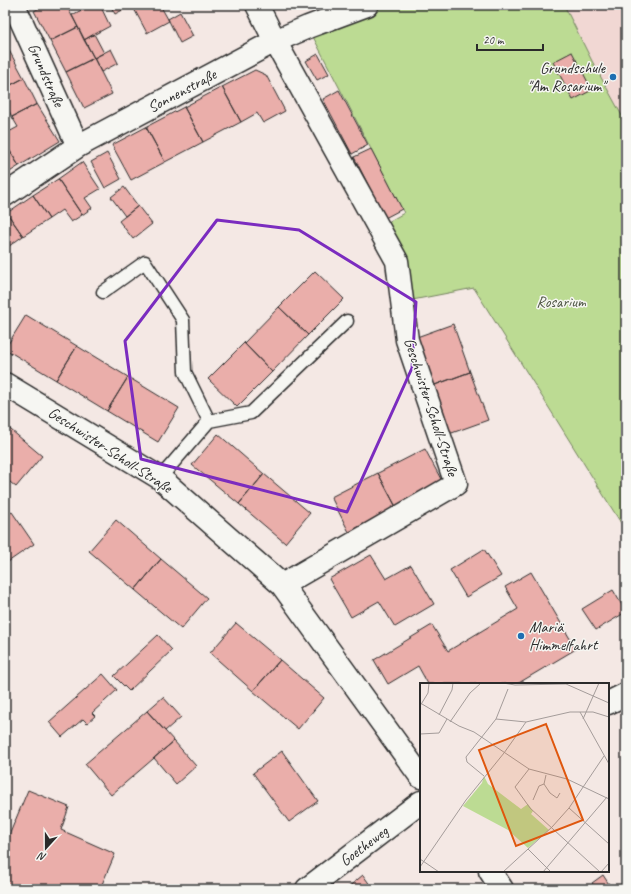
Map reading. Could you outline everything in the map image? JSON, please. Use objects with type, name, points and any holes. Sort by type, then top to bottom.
[{"type":"street","name":"Grundstraße","points":[[14,5],[78,146]]},
{"type":"street","points":[[257,5],[275,41]]},
{"type":"street","name":"Sonnenstraße","points":[[5,195],[78,146],[275,41],[367,5]]},
{"type":"street","name":"Geschwister-Scholl-Straße","points":[[275,41],[397,261],[407,340],[456,484],[282,586]]},
{"type":"street","name":"Geschwister-Scholl-Straße","points":[[5,384],[160,478],[282,586],[420,776]]},
{"type":"street","points":[[609,702],[626,694]]},
{"type":"street","name":"Goetheweg","points":[[306,889],[420,803]]},
{"type":"street","points":[[491,872],[502,889]]},
{"type":"lane","points":[[103,292],[145,262],[183,320],[185,372],[209,421]]},
{"type":"lane","points":[[160,478],[209,421],[251,413],[347,321]]},
{"type":"highlighted area","points":[[217,220],[299,230],[416,302],[412,368],[347,512],[141,459],[125,341]]},
{"type":"shaded area","name":"Grundschule \"Am Rosarium\"","points":[[564,5],[626,5],[626,123],[592,61]]},
{"type":"green space","name":"Rosarium","points":[[367,5],[564,5],[592,61],[626,123],[626,531],[474,288],[402,302],[379,227],[404,213],[308,27]]},
{"type":"building","points":[[45,5],[66,5],[78,27],[50,41],[34,11]]},
{"type":"building","points":[[91,5],[100,5],[110,26],[84,40],[72,15]]},
{"type":"building","points":[[110,5],[132,5],[115,14]]},
{"type":"building","points":[[132,5],[160,5],[169,21],[147,33]]},
{"type":"building","points":[[180,12],[193,36],[180,43],[168,19]]},
{"type":"building","points":[[78,27],[94,58],[66,72],[50,41]]},
{"type":"building","points":[[94,34],[104,53],[94,58],[84,40]]},
{"type":"building","points":[[5,43],[24,78],[5,88]]},
{"type":"building","points":[[111,49],[118,63],[101,72],[94,58]]},
{"type":"building","points":[[572,52],[592,90],[573,100],[553,62]]},
{"type":"building","points":[[318,54],[329,74],[317,80],[306,61]]},
{"type":"building","points":[[94,58],[112,94],[84,108],[66,72]]},
{"type":"building","points":[[255,70],[266,75],[285,111],[263,123],[257,113],[241,122],[222,87]]},
{"type":"building","points":[[24,78],[37,104],[12,117],[5,103],[5,88]]},
{"type":"building","points":[[222,87],[241,122],[203,142],[184,107]]},
{"type":"building","points":[[339,90],[368,145],[352,154],[323,99]]},
{"type":"building","points":[[37,104],[60,141],[19,166],[5,143],[5,134],[18,127],[12,117]]},
{"type":"building","points":[[184,107],[203,142],[165,162],[146,127]]},
{"type":"building","points":[[146,127],[165,162],[131,180],[112,145]]},
{"type":"building","points":[[5,143],[19,166],[5,175]]},
{"type":"building","points":[[371,149],[402,209],[385,218],[354,157]]},
{"type":"building","points":[[107,153],[121,179],[105,188],[91,162]]},
{"type":"building","points":[[82,162],[100,189],[85,198],[92,208],[82,215],[58,179]]},
{"type":"building","points":[[58,179],[82,215],[71,222],[62,210],[49,219],[33,195]]},
{"type":"building","points":[[124,187],[138,206],[125,216],[111,197]]},
{"type":"building","points":[[33,195],[49,219],[23,236],[7,213]]},
{"type":"building","points":[[138,206],[152,224],[133,239],[119,221]]},
{"type":"building","points":[[7,213],[23,236],[5,249],[5,214]]},
{"type":"building","points":[[315,271],[344,299],[308,335],[279,307]]},
{"type":"building","points":[[279,307],[308,335],[272,372],[244,343]]},
{"type":"building","points":[[26,315],[77,346],[56,380],[5,349]]},
{"type":"building","points":[[453,324],[470,372],[432,386],[414,338]]},
{"type":"building","points":[[244,343],[272,372],[237,407],[208,379]]},
{"type":"building","points":[[77,346],[128,377],[107,411],[56,380]]},
{"type":"building","points":[[470,372],[488,420],[449,434],[432,386]]},
{"type":"building","points":[[128,377],[179,408],[158,442],[107,411]]},
{"type":"building","points":[[5,425],[42,456],[16,487],[5,478]]},
{"type":"building","points":[[218,434],[264,474],[239,504],[192,465]]},
{"type":"building","points":[[425,449],[443,483],[396,507],[378,473]]},
{"type":"building","points":[[378,473],[396,507],[349,532],[331,497]]},
{"type":"building","points":[[264,474],[310,513],[285,543],[239,504]]},
{"type":"building","points":[[12,512],[34,544],[5,564],[5,516]]},
{"type":"building","points":[[116,520],[161,559],[135,590],[89,551]]},
{"type":"building","points":[[484,549],[501,576],[466,597],[450,570]]},
{"type":"building","points":[[371,555],[386,579],[411,565],[434,604],[395,627],[379,601],[351,617],[329,579]]},
{"type":"building","points":[[161,559],[207,598],[181,629],[135,590]]},
{"type":"building","name":"Mariä Himmelfahrt","points":[[531,572],[576,649],[519,683],[427,683],[418,666],[388,684],[374,660],[432,625],[448,651],[518,609],[505,587]]},
{"type":"building","points":[[613,590],[626,612],[596,630],[582,609]]},
{"type":"building","points":[[236,623],[280,660],[253,691],[210,653]]},
{"type":"building","points":[[158,635],[172,650],[129,691],[114,676]]},
{"type":"building","points":[[280,660],[324,698],[298,729],[253,691]]},
{"type":"building","points":[[103,674],[117,690],[92,713],[95,716],[87,723],[83,719],[62,737],[49,722]]},
{"type":"building","points":[[163,697],[181,717],[165,731],[147,711]]},
{"type":"building","points":[[147,711],[174,741],[111,795],[85,764]]},
{"type":"building","points":[[174,741],[196,766],[176,784],[154,758]]},
{"type":"building","points":[[282,751],[318,801],[289,822],[253,773]]},
{"type":"building","points":[[28,790],[69,807],[61,830],[115,854],[100,889],[13,889],[5,886],[5,845]]},
{"type":"building","points":[[363,875],[373,889],[346,889]]},
{"type":"building","points":[[603,875],[612,889],[597,889],[592,883]]},
{"type":"place","name":"Grundschule \"Am Rosarium\"","points":[[613,77]]},
{"type":"place","name":"Mariä Himmelfahrt","points":[[521,636]]}]
